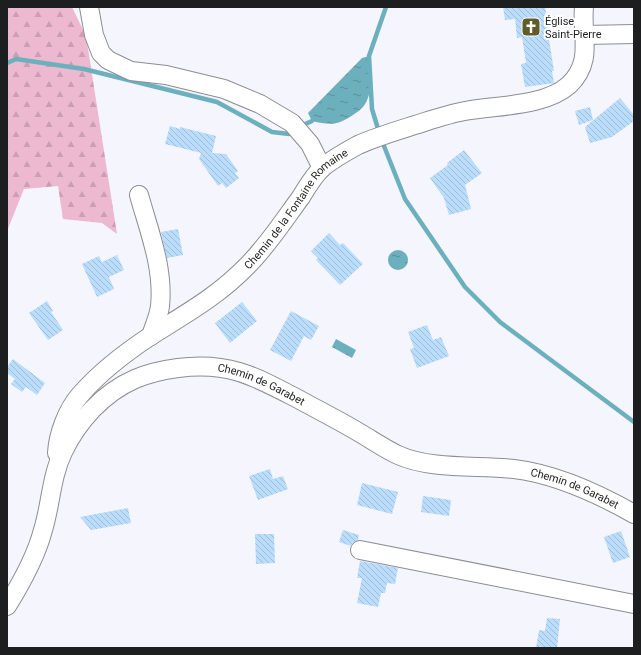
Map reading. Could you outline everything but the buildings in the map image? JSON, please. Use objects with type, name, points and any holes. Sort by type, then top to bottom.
[{"type":"street","points":[[89,7],[94,35],[101,53],[108,60],[131,70],[224,89],[260,104],[292,123],[310,144],[322,168]]},
{"type":"street","name":"Chemin de la Fontaine Romaine","points":[[56,468],[57,448],[61,430],[78,397],[124,354],[223,289],[249,264],[272,236],[322,168],[357,146],[392,132],[457,113],[546,98],[558,92],[569,85],[579,72],[584,61],[584,7]]},
{"type":"street","points":[[585,35],[634,34]]},
{"type":"street","points":[[139,195],[158,261],[161,281],[160,308],[151,336]]},
{"type":"street","name":"Chemin de Garabet","points":[[7,606],[34,556],[44,529],[56,468],[73,433],[84,418],[97,404],[128,382],[143,376],[196,365],[218,366],[238,371],[262,380],[398,455],[435,464],[515,469],[547,476],[602,496],[634,514]]},
{"type":"street","points":[[360,550],[634,604]]},
{"type":"green space","points":[[7,7],[72,7],[86,36],[117,234],[102,223],[63,219],[58,186],[24,189],[7,231]]},
{"type":"water","points":[[369,56],[370,89],[369,96],[363,107],[347,119],[338,123],[329,124],[312,121],[308,113],[362,58]]},
{"type":"water","points":[[398,250],[405,253],[408,260],[405,267],[398,270],[391,267],[388,260],[391,253]]},
{"type":"water","points":[[336,339],[356,350],[352,358],[332,347]]},
{"type":"waterway","points":[[379,132],[372,109],[369,56],[386,7]]},
{"type":"waterway","points":[[7,63],[16,59],[84,69],[217,102],[272,132],[289,134]]},
{"type":"waterway","points":[[303,125],[312,121]]},
{"type":"waterway","points":[[382,141],[405,199],[465,287],[500,322],[634,422]]},
{"type":"place","name":"Église Saint-Pierre","points":[[531,27]]}]
